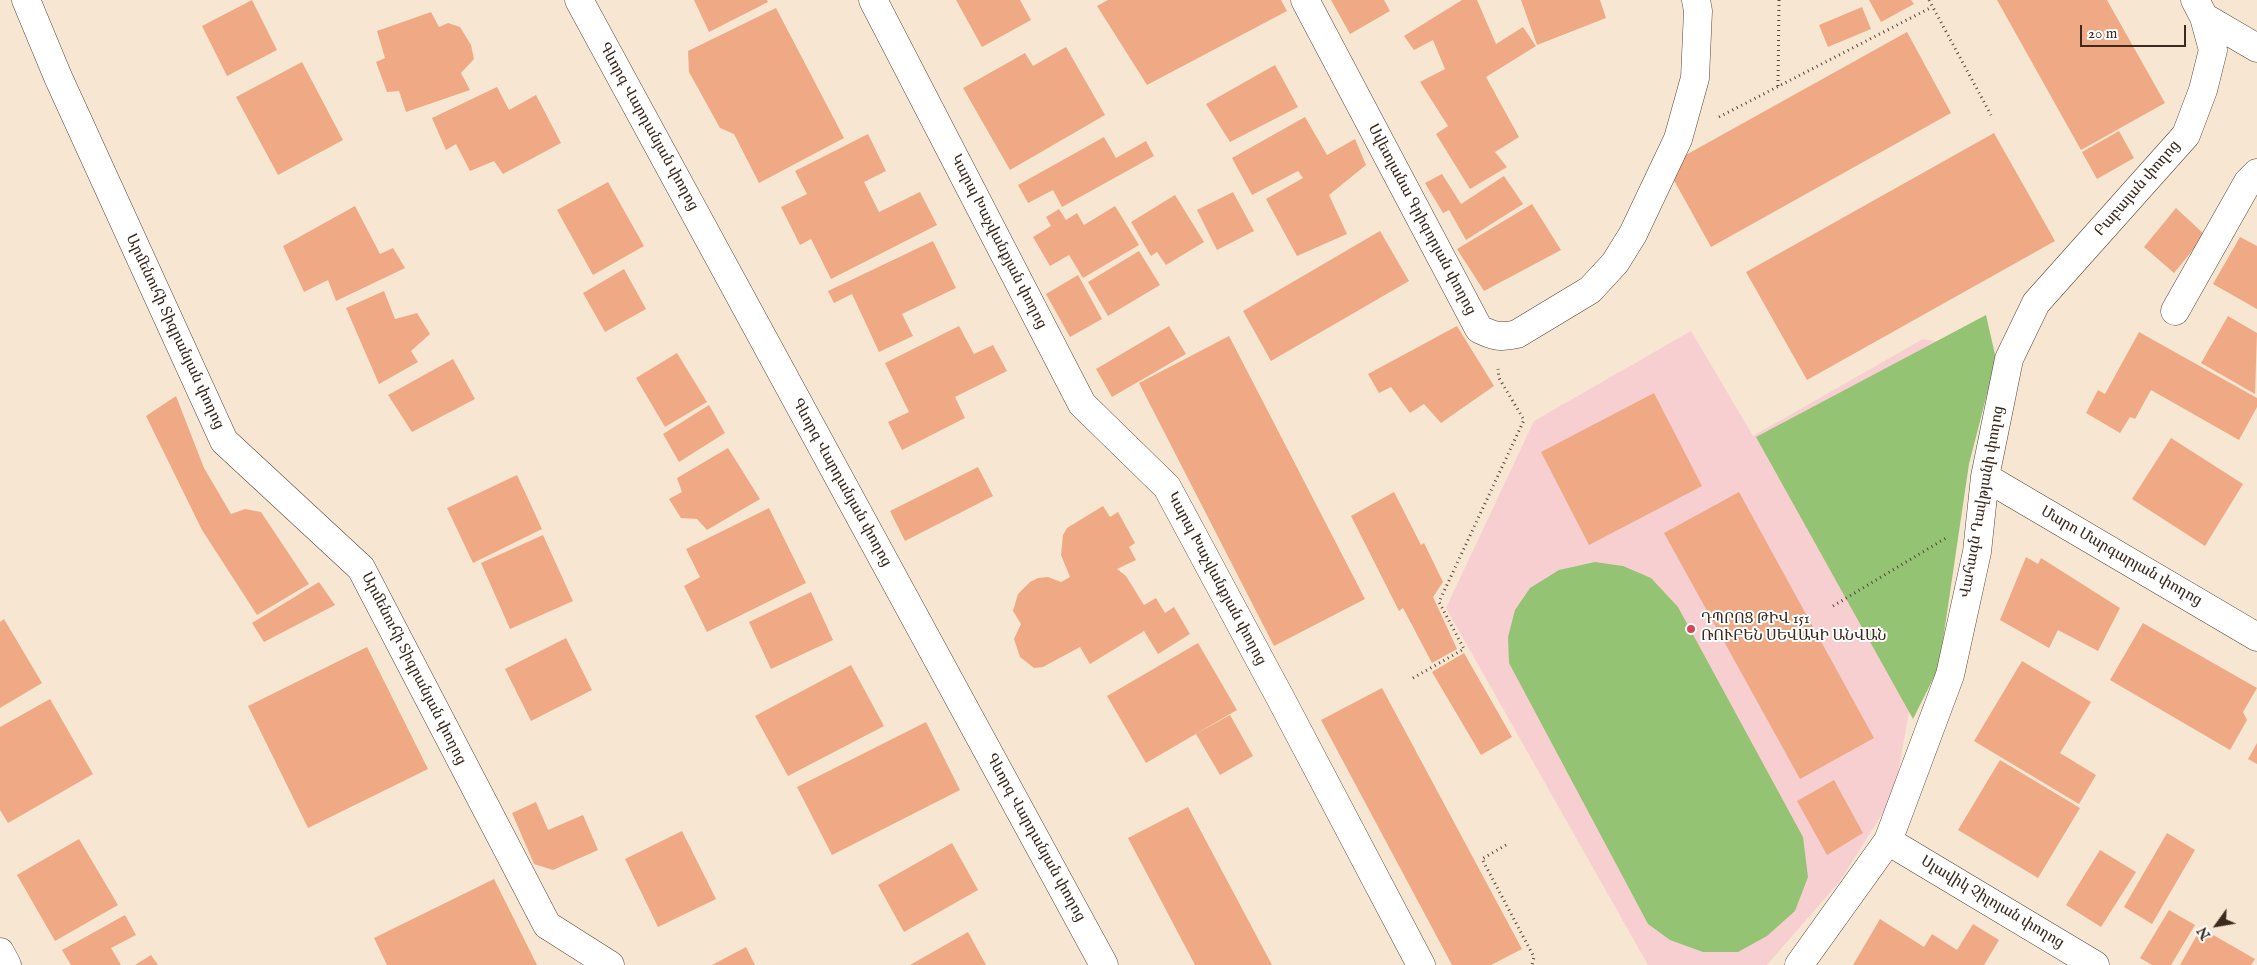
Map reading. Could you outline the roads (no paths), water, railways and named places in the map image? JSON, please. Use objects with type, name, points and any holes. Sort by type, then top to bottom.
[{"type":"street","name":"Արմենուհի Տիգրանյան փողոց","points":[[26,0],[58,78],[224,441],[360,568],[547,925],[610,965]]},
{"type":"street","name":"Գևորգ Վարդանյան փողոց","points":[[579,0],[1104,965]]},
{"type":"street","name":"Կարպ Խաչվանքյան փողոց","points":[[873,0],[1082,404],[1167,487],[1421,965]]},
{"type":"street","name":"Սվետլանա Գրիգորյան փողոց","points":[[1305,0],[1479,329],[1493,336],[1504,337],[1516,334],[1590,290],[1615,263],[1633,234],[1678,139],[1695,78],[1698,11],[1696,0]]},
{"type":"street","points":[[2200,8],[2257,48]]},
{"type":"street","name":"Բաբայան փողոց","points":[[2076,261],[2186,135],[2203,90],[2212,50],[2200,8]]},
{"type":"street","points":[[2174,311],[2248,182],[2257,173]]},
{"type":"street","name":"Վահագն Դավթյանի փողոց","points":[[1799,965],[1888,841],[1950,675],[1977,552],[1985,477],[2009,359],[2036,303],[2076,261]]},
{"type":"street","name":"Մարո Մարգարյան փողոց","points":[[1985,477],[2257,637]]},
{"type":"street","name":"Սլավիկ Չիլոյան փողոց","points":[[1888,841],[2095,965]]},
{"type":"street","points":[[0,952],[7,965]]},
{"type":"place","name":"ԴՊՐՈՑ ԹԻՎ 151 ՌՈՒԲԵՆ ՍԵՎԱԿԻ ԱՆՎԱՆ","points":[[1691,629]]}]
